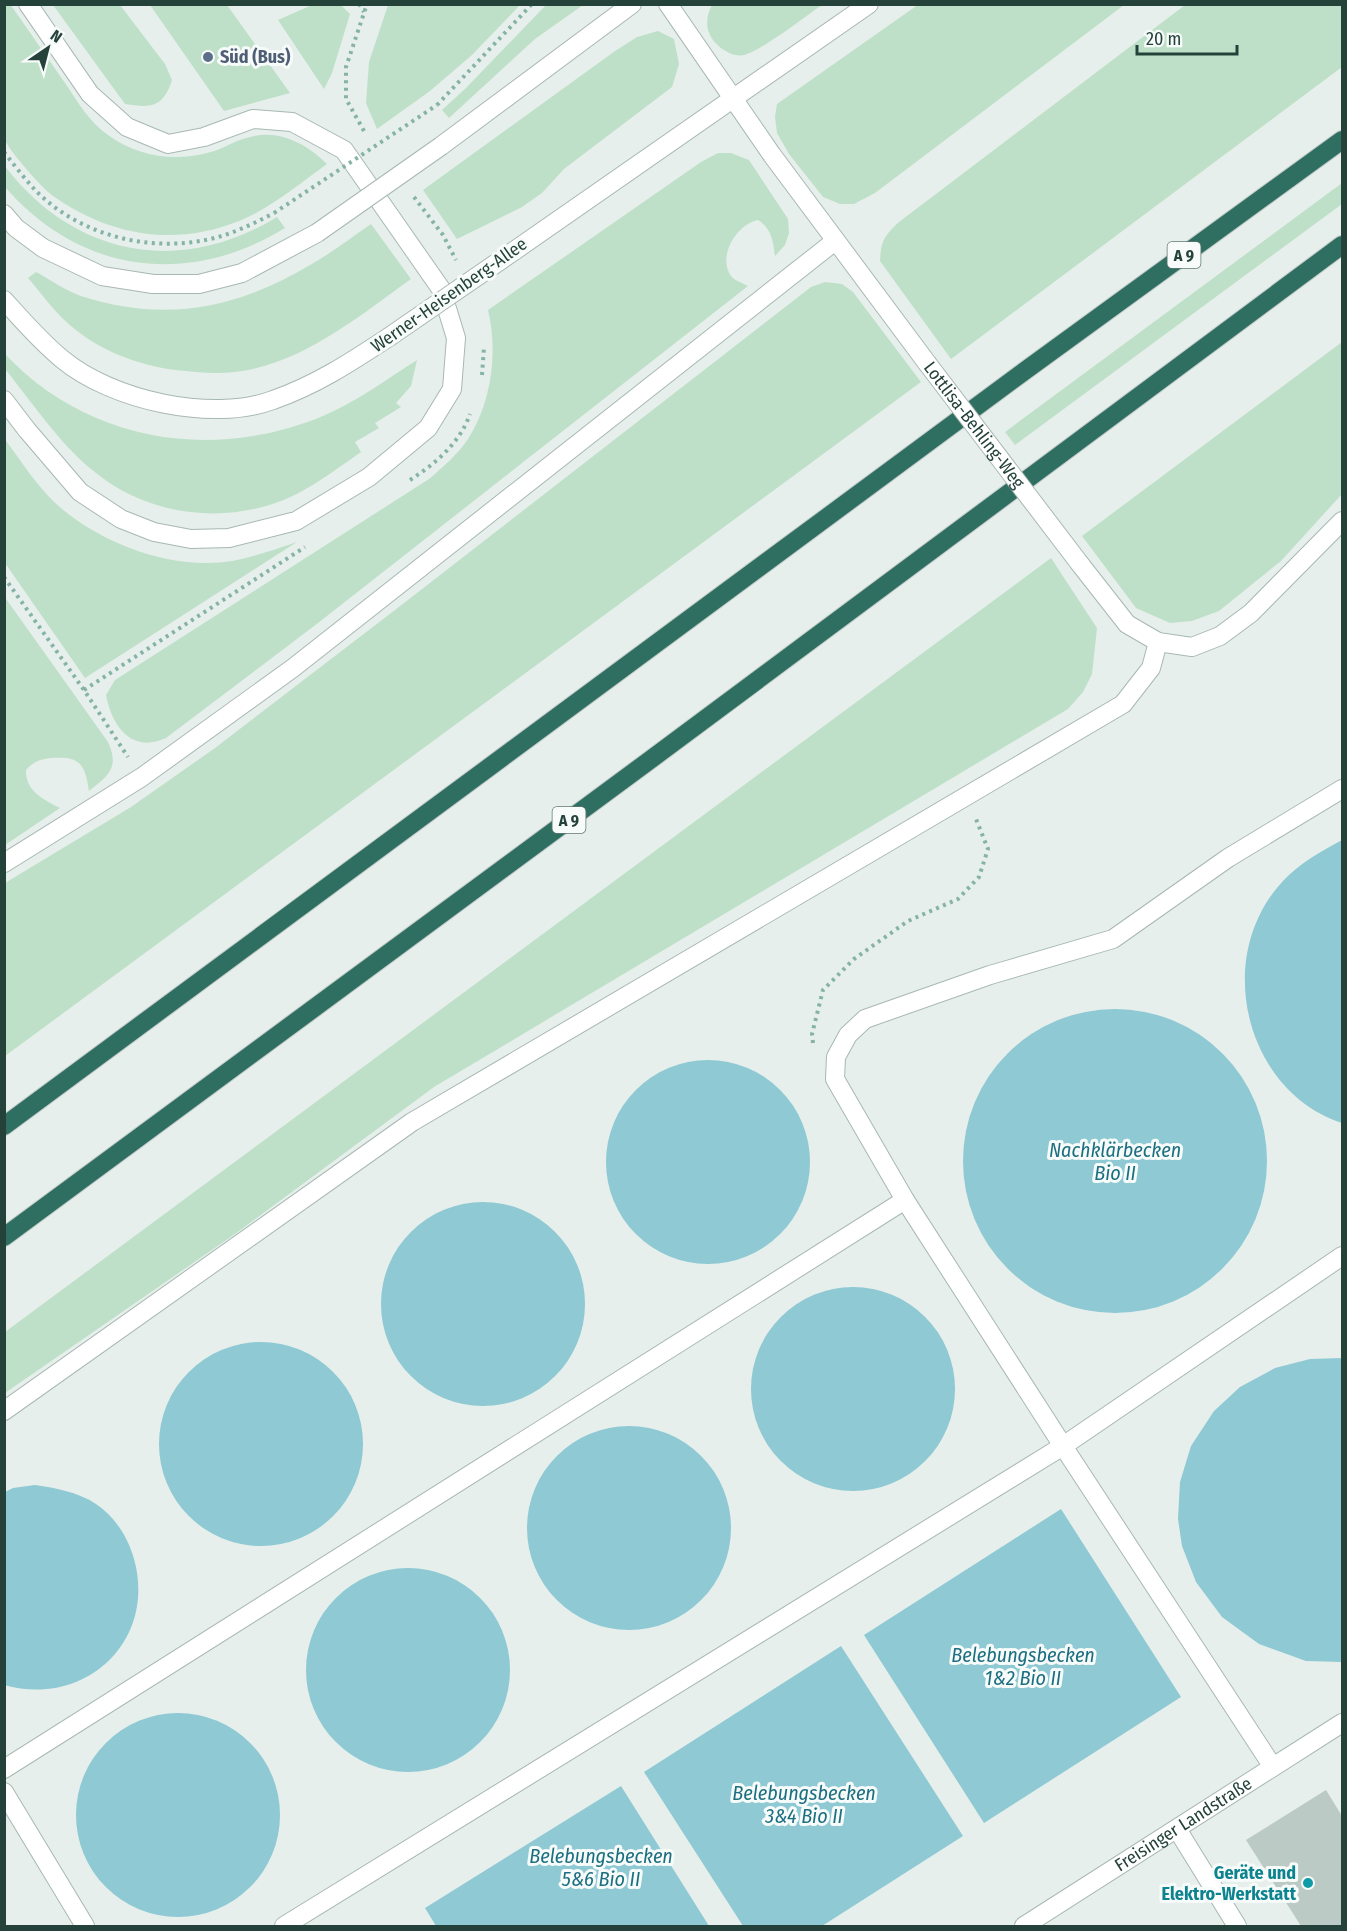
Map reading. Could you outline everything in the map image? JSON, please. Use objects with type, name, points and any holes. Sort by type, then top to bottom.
[{"type":"highway","name":"A 9","points":[[4,1126],[999,390],[1342,140]]},
{"type":"highway","name":"A 9","points":[[4,1237],[1342,245]]},
{"type":"street","points":[[4,400],[80,492],[121,519],[154,532],[191,539],[229,538],[296,521],[369,477],[419,436],[428,428],[452,389],[456,338],[441,289],[344,150],[292,122],[253,119],[204,137],[168,144],[127,127],[90,94],[28,4]]},
{"type":"street","points":[[4,214],[16,228],[43,248],[102,276],[153,284],[199,284],[242,273],[317,232],[441,146],[632,4]]},
{"type":"street","name":"Lottlisa-Behling-Weg","points":[[668,4],[732,99],[835,241],[1127,624],[1158,642],[1192,647],[1220,636],[1251,613],[1342,521]]},
{"type":"street","name":"Werner-Heisenberg-Allee","points":[[4,300],[28,327],[63,360],[106,386],[150,400],[192,409],[232,408],[271,401],[327,377],[389,337],[869,4]]},
{"type":"street","points":[[4,863],[142,777],[293,668],[835,241]]},
{"type":"street","points":[[4,1411],[412,1122],[1123,704],[1151,668],[1158,642]]},
{"type":"street","points":[[1273,1767],[905,1200],[835,1079],[836,1057],[848,1035],[865,1019],[990,975],[1113,939],[1228,858],[1342,789]]},
{"type":"street","points":[[4,1768],[905,1200]]},
{"type":"street","points":[[284,1926],[1063,1446],[1342,1256]]},
{"type":"street","name":"Freisinger Landstraße","points":[[1024,1926],[1342,1723]]},
{"type":"street","points":[[4,1792],[85,1926]]},
{"type":"street","points":[[1177,1829],[1237,1926]]},
{"type":"path","points":[[359,4],[364,12]]},
{"type":"path","points":[[4,152],[37,192],[63,213],[93,229],[128,241],[158,244],[194,241],[225,235],[274,213],[437,105],[532,4]]},
{"type":"path","points":[[4,577],[142,777]]},
{"type":"path","points":[[813,1045],[812,1034],[823,990],[854,959],[908,921],[958,899],[979,877],[988,849],[979,826],[963,798]]},
{"type":"green space","points":[[10,4],[84,111],[101,130],[119,142],[143,152],[181,157],[213,152],[250,137],[271,135],[292,140],[311,150],[327,164],[251,216],[215,229],[191,234],[143,233],[120,228],[75,210],[41,185],[18,159],[4,137],[4,5]]},
{"type":"green space","points":[[388,4],[520,5],[472,55],[430,91],[377,129],[366,103],[369,62]]},
{"type":"green space","points":[[713,4],[822,5],[761,47],[744,55],[734,55],[724,50],[710,35],[707,19]]},
{"type":"green space","points":[[919,4],[1124,5],[875,193],[854,204],[840,204],[823,197],[789,154],[777,133],[775,117],[777,104]]},
{"type":"green space","points":[[53,5],[120,5],[165,64],[172,80],[165,96],[149,106],[125,104]]},
{"type":"green space","points":[[150,5],[227,5],[290,93],[224,111]]},
{"type":"green space","points":[[312,5],[341,5],[350,14],[332,73],[324,89],[278,20]]},
{"type":"green space","points":[[546,5],[583,5],[535,39],[449,118],[442,110]]},
{"type":"green space","points":[[1185,5],[1342,5],[1342,67],[951,359],[880,261],[882,244],[887,235],[899,222]]},
{"type":"green space","points":[[658,31],[674,39],[679,64],[672,87],[564,169],[542,193],[522,207],[457,239],[423,190],[615,51],[637,37]]},
{"type":"green space","points":[[718,153],[731,153],[749,160],[788,219],[789,233],[785,245],[775,256],[769,231],[758,220],[743,228],[731,242],[726,259],[727,268],[733,278],[748,286],[318,623],[166,738],[154,742],[143,742],[133,740],[125,734],[113,717],[106,695],[115,680],[429,479],[460,450],[476,425],[488,393],[492,342],[488,310],[701,162]]},
{"type":"green space","points":[[4,165],[32,196],[62,220],[95,237],[130,248],[166,251],[203,247],[240,236],[277,217],[285,228],[248,247],[210,259],[173,264],[136,262],[101,254],[67,238],[35,216],[5,187]]},
{"type":"green space","points":[[1342,183],[1342,204],[1015,445],[1005,432]]},
{"type":"green space","points":[[371,224],[411,279],[316,344],[275,363],[244,371],[214,373],[175,370],[147,365],[107,350],[82,335],[65,321],[28,278],[36,272],[75,294],[141,309],[170,310],[199,307],[255,292],[282,280],[326,256]]},
{"type":"green space","points":[[825,282],[842,284],[853,292],[921,382],[5,1056],[5,883],[131,807],[215,748],[811,287]]},
{"type":"green space","points":[[1342,342],[1342,494],[1281,561],[1219,611],[1192,621],[1170,623],[1136,608],[1082,536]]},
{"type":"green space","points":[[4,353],[37,383],[73,407],[112,424],[153,435],[195,440],[238,438],[281,430],[323,416],[359,397],[417,360],[411,386],[396,403],[401,407],[375,423],[379,428],[355,442],[361,452],[326,477],[278,502],[251,510],[222,513],[166,508],[139,499],[114,486],[79,459],[57,434],[5,369]]},
{"type":"green space","points":[[4,438],[38,485],[62,509],[99,534],[142,552],[187,562],[210,563],[232,561],[297,542],[85,678],[5,563]]},
{"type":"green space","points":[[1051,558],[1097,628],[1092,674],[1083,692],[1068,709],[434,1087],[235,1234],[5,1393],[5,1332]]},
{"type":"green space","points":[[4,596],[108,742],[113,759],[107,776],[89,791],[83,768],[75,760],[52,758],[32,764],[26,770],[32,789],[42,798],[60,808],[5,845]]},
{"type":"water","points":[[1342,840],[1342,1123],[1309,1107],[1282,1082],[1262,1052],[1249,1018],[1245,983],[1249,946],[1261,912],[1283,881],[1296,869]]},
{"type":"water","name":"Nachklärbecken Bio II","points":[[1115,1009],[1145,1012],[1173,1021],[1199,1035],[1222,1054],[1241,1077],[1255,1103],[1264,1131],[1267,1161],[1264,1191],[1255,1219],[1241,1245],[1222,1268],[1199,1287],[1173,1301],[1145,1310],[1115,1313],[1085,1310],[1057,1301],[1031,1287],[1008,1268],[989,1245],[975,1219],[966,1191],[963,1161],[966,1131],[975,1103],[989,1077],[1008,1054],[1031,1035],[1057,1021],[1085,1012]]},
{"type":"water","points":[[698,1060],[718,1060],[738,1064],[756,1072],[773,1083],[787,1097],[806,1132],[810,1162],[806,1192],[798,1210],[787,1227],[773,1241],[738,1260],[718,1264],[698,1264],[678,1260],[660,1252],[643,1241],[629,1227],[610,1192],[606,1172],[606,1152],[610,1132],[618,1114],[629,1097],[643,1083],[678,1064]]},
{"type":"water","points":[[473,1202],[493,1202],[513,1206],[531,1214],[548,1225],[562,1239],[581,1274],[585,1304],[581,1334],[573,1352],[562,1369],[548,1383],[513,1402],[493,1406],[473,1406],[453,1402],[435,1394],[418,1383],[404,1369],[385,1334],[381,1314],[381,1294],[385,1274],[393,1256],[404,1239],[418,1225],[453,1206]]},
{"type":"water","points":[[843,1287],[863,1287],[883,1291],[901,1299],[918,1310],[932,1324],[951,1359],[955,1389],[951,1419],[943,1437],[932,1454],[918,1468],[883,1487],[863,1491],[843,1491],[823,1487],[805,1479],[788,1468],[774,1454],[755,1419],[751,1399],[751,1379],[755,1359],[763,1341],[774,1324],[788,1310],[823,1291]]},
{"type":"water","points":[[251,1342],[271,1342],[291,1346],[309,1354],[326,1365],[340,1379],[359,1414],[363,1444],[359,1474],[351,1492],[340,1509],[326,1523],[291,1542],[271,1546],[251,1546],[231,1542],[213,1534],[196,1523],[182,1509],[163,1474],[159,1454],[159,1434],[163,1414],[171,1396],[182,1379],[196,1365],[231,1346]]},
{"type":"water","points":[[1342,1358],[1342,1662],[1306,1661],[1259,1644],[1222,1617],[1196,1582],[1182,1546],[1178,1519],[1180,1482],[1191,1446],[1214,1411],[1240,1387],[1275,1368],[1310,1359]]},
{"type":"water","points":[[619,1426],[639,1426],[659,1430],[677,1438],[694,1449],[708,1463],[727,1498],[731,1528],[727,1558],[719,1576],[708,1593],[694,1607],[659,1626],[639,1630],[619,1630],[599,1626],[581,1618],[564,1607],[550,1593],[531,1558],[527,1538],[527,1518],[531,1498],[539,1480],[550,1463],[564,1449],[599,1430]]},
{"type":"water","points":[[35,1485],[82,1496],[109,1515],[120,1528],[131,1551],[138,1589],[135,1617],[124,1641],[108,1661],[87,1677],[62,1687],[34,1690],[4,1685],[5,1492],[13,1488]]},
{"type":"water","name":"Belebungsbecken 1&2 Bio II","points":[[1061,1509],[1181,1697],[984,1823],[864,1635]]},
{"type":"water","points":[[398,1568],[418,1568],[438,1572],[456,1580],[473,1591],[487,1605],[506,1640],[510,1670],[506,1700],[498,1718],[487,1735],[473,1749],[438,1768],[418,1772],[398,1772],[378,1768],[360,1760],[343,1749],[329,1735],[310,1700],[306,1680],[306,1660],[310,1640],[318,1622],[329,1605],[343,1591],[378,1572]]},
{"type":"water","name":"Belebungsbecken 3&4 Bio II","points":[[841,1646],[963,1836],[822,1926],[743,1926],[644,1772]]},
{"type":"water","points":[[168,1713],[188,1713],[208,1717],[226,1725],[243,1736],[257,1750],[276,1785],[280,1815],[276,1845],[268,1863],[257,1880],[243,1894],[208,1913],[188,1917],[168,1917],[148,1913],[130,1905],[113,1894],[99,1880],[80,1845],[76,1825],[76,1805],[80,1785],[88,1767],[99,1750],[113,1736],[148,1717]]},
{"type":"water","name":"Belebungsbecken 5&6 Bio II","points":[[621,1786],[709,1926],[436,1926],[425,1908]]},
{"type":"building","name":"Geräte und Elektro-Werkstatt","points":[[1326,1790],[1342,1816],[1342,1926],[1301,1926],[1246,1840]]},
{"type":"place","name":"Süd (Bus)","points":[[208,57]]},
{"type":"place","name":"Geräte und Elektro-Werkstatt","points":[[1308,1883]]}]
